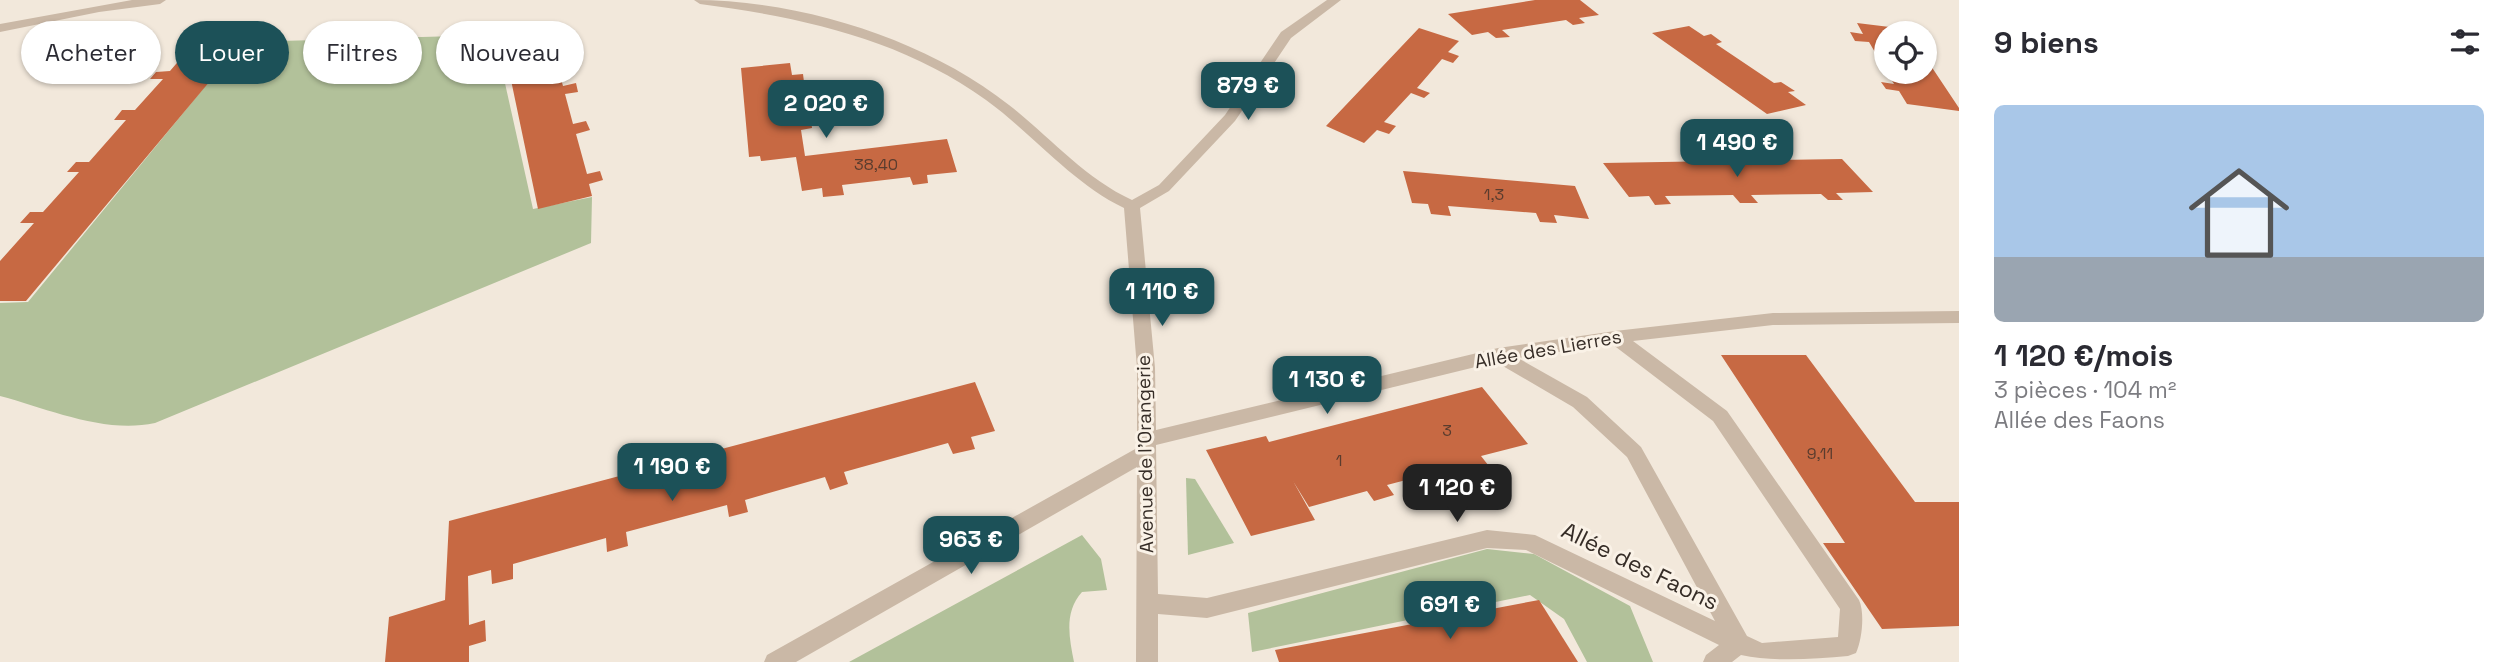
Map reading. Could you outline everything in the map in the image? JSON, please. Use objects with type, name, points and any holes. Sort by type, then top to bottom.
[{"type":"street","points":[[0,28],[99,8],[160,0]]},
{"type":"street","points":[[700,0],[824,21],[908,51],[949,71],[988,95],[1029,126],[1100,190],[1132,205],[1164,188],[1230,118],[1286,35],[1335,0]]},
{"type":"street","name":"Avenue de l'Orangerie","points":[[1132,205],[1146,368],[1147,662]]},
{"type":"street","name":"Allée des Lierres","points":[[775,662],[1146,446],[1498,355],[1615,337],[1773,319],[1959,317]]},
{"type":"street","name":"Allée des Faons","points":[[1147,603],[1207,608],[1487,539],[1528,541],[1761,653],[1848,646],[1851,607],[1720,416],[1615,337]]},
{"type":"street","points":[[1498,355],[1580,402],[1634,452],[1739,643],[1714,662]]},
{"type":"green space","points":[[422,37],[436,37],[436,84],[505,84],[533,209],[592,197],[591,243],[155,423],[136,426],[96,423],[0,396],[0,303],[28,302],[207,84],[289,84],[289,41],[303,40],[303,84],[422,84]]},
{"type":"green space","points":[[1186,478],[1195,479],[1234,543],[1188,555]]},
{"type":"green space","points":[[1082,535],[1101,559],[1107,590],[1082,592],[1072,608],[1069,625],[1074,662],[849,662]]},
{"type":"green space","points":[[1487,549],[1534,554],[1630,606],[1653,662],[1587,662],[1564,619],[1530,595],[1252,652],[1248,613]]},
{"type":"building","points":[[1535,0],[1580,0],[1599,15],[1579,18],[1585,23],[1573,25],[1566,20],[1502,30],[1510,37],[1496,38],[1488,32],[1472,35],[1448,14]]},
{"type":"building","points":[[1857,23],[1874,25],[1874,51],[1869,42],[1855,41],[1850,32],[1863,34]]},
{"type":"building","points":[[1689,26],[1704,36],[1711,34],[1722,42],[1716,44],[1774,83],[1781,82],[1795,91],[1788,92],[1806,105],[1767,114],[1652,33]]},
{"type":"building","points":[[1419,28],[1459,41],[1448,52],[1459,56],[1453,63],[1442,59],[1417,88],[1430,93],[1424,98],[1411,93],[1384,122],[1396,126],[1389,134],[1377,130],[1364,143],[1326,126]]},
{"type":"building","points":[[790,63],[792,75],[803,74],[804,82],[793,83],[799,122],[811,120],[812,128],[801,130],[805,156],[947,139],[957,172],[927,175],[928,183],[913,185],[910,177],[842,185],[844,195],[823,197],[822,188],[802,191],[796,157],[761,161],[760,156],[749,157],[741,68]]},
{"type":"building","points":[[175,65],[175,84],[208,84],[26,301],[0,301],[0,261],[34,223],[20,223],[30,212],[43,212],[79,172],[67,172],[76,162],[89,162],[126,120],[114,120],[122,110],[135,110],[161,84],[161,72],[170,71]]},
{"type":"building","points":[[1937,75],[1959,111],[1907,104],[1899,91],[1886,89],[1882,84],[1937,84]]},
{"type":"building","points":[[512,84],[576,84],[578,92],[565,94],[573,124],[586,121],[590,130],[576,134],[587,174],[600,171],[603,180],[589,184],[592,196],[538,209]]},
{"type":"building","points":[[1842,159],[1873,192],[1836,193],[1843,200],[1828,200],[1821,194],[1751,195],[1758,203],[1740,203],[1733,195],[1665,196],[1671,204],[1655,205],[1649,196],[1629,197],[1603,163]]},
{"type":"building","points":[[1403,171],[1575,186],[1589,219],[1554,215],[1557,223],[1540,222],[1536,213],[1448,206],[1451,216],[1431,214],[1428,204],[1412,203]]},
{"type":"building","points":[[1721,355],[1806,355],[1915,502],[1959,502],[1959,626],[1882,629],[1823,543],[1845,543]]},
{"type":"building","points":[[975,382],[995,431],[971,437],[975,449],[953,454],[948,443],[844,472],[848,484],[830,490],[825,477],[745,500],[748,512],[729,517],[727,505],[626,532],[628,546],[607,552],[606,538],[513,564],[513,579],[492,584],[491,570],[468,576],[469,625],[485,620],[486,641],[469,646],[469,662],[385,662],[389,617],[445,600],[449,521]]},
{"type":"building","points":[[1482,387],[1528,444],[1481,456],[1492,470],[1471,475],[1463,465],[1387,485],[1394,495],[1374,501],[1367,491],[1309,507],[1293,481],[1315,520],[1251,536],[1206,450],[1266,436],[1269,442]]},
{"type":"building","points":[[1539,600],[1578,662],[1279,662],[1275,650]]}]
